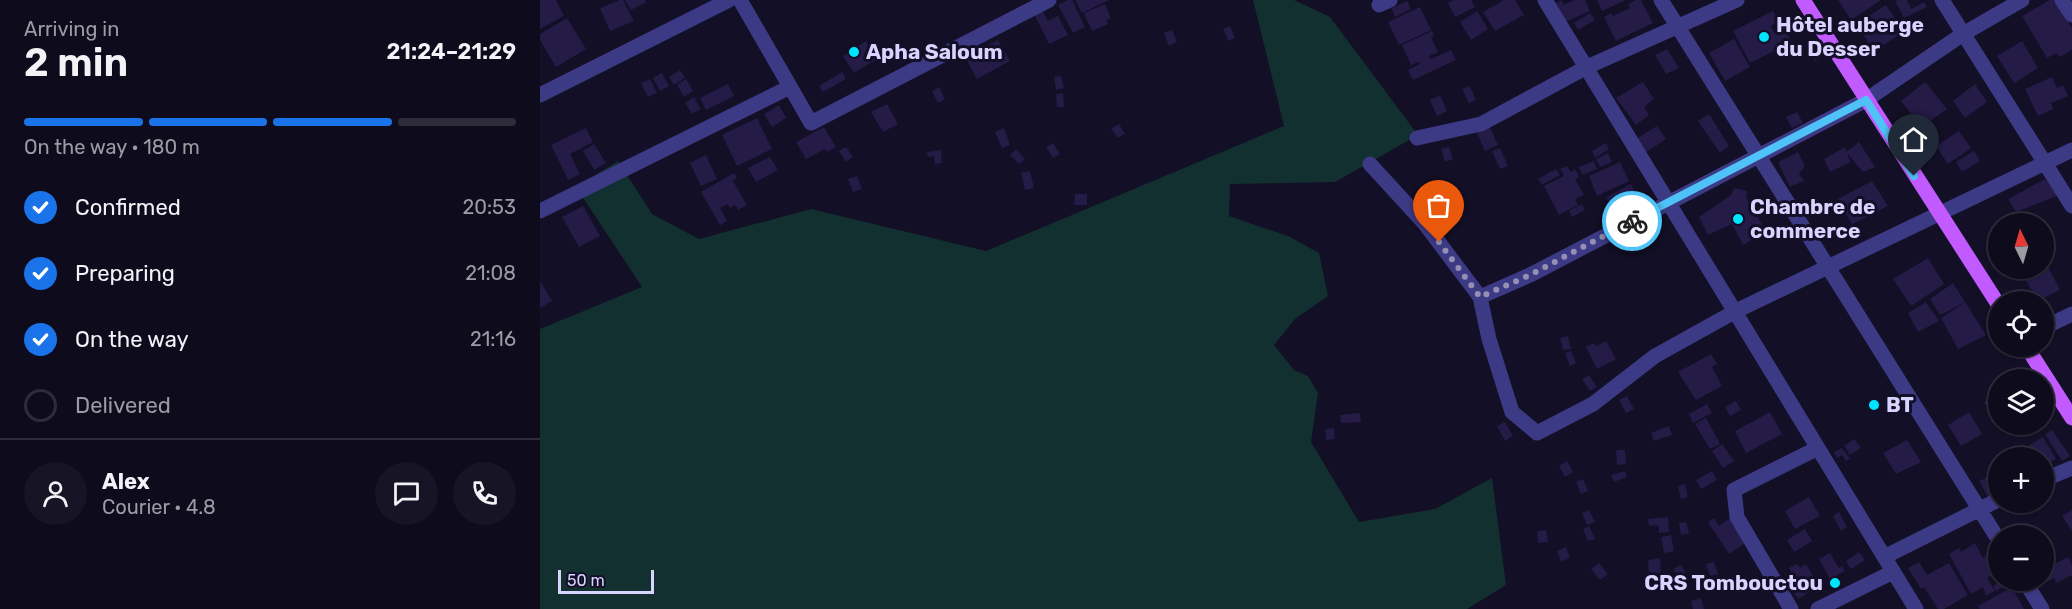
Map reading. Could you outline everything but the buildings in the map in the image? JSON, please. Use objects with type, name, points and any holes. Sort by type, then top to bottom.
[{"type":"main road","points":[[1803,0],[1989,291]]},
{"type":"main road","points":[[2033,357],[2072,418]]},
{"type":"street","points":[[540,95],[729,0]]},
{"type":"street","points":[[740,0],[811,123],[1049,0]]},
{"type":"street","points":[[1545,0],[1670,201],[1916,609]]},
{"type":"street","points":[[1661,0],[1989,525]]},
{"type":"street","points":[[1417,138],[1481,124],[1587,67],[1737,0]]},
{"type":"street","points":[[1942,0],[2072,206]]},
{"type":"street","points":[[1480,297],[1530,275],[1758,154],[1866,100],[1963,34],[2022,0]]},
{"type":"street","points":[[2062,0],[2072,15]]},
{"type":"street","points":[[540,211],[789,87]]},
{"type":"street","points":[[1370,164],[1425,224],[1480,297],[1512,412],[1537,434],[1593,404],[1655,356],[1736,311],[2072,150]]},
{"type":"street","points":[[2054,323],[2072,314]]},
{"type":"street","points":[[1791,609],[1737,517],[1734,490],[1818,447]]},
{"type":"street","points":[[2054,475],[2072,468]]},
{"type":"street","points":[[1884,557],[1988,504]]},
{"type":"street","points":[[1818,609],[1893,572]]},
{"type":"street","points":[[2031,591],[2042,609]]},
{"type":"green space","points":[[1253,0],[1294,0],[1330,17],[1418,135],[1335,182],[1230,184],[1229,216],[1290,237],[1319,253],[1328,296],[1295,319],[1274,345],[1294,370],[1308,376],[1318,393],[1311,442],[1359,522],[1435,509],[1492,478],[1506,585],[1467,609],[540,609],[540,329],[642,287],[576,187],[618,161],[652,214],[699,239],[811,209],[986,251],[1284,126]]},
{"type":"way so far","points":[[1439,242],[1480,297],[1530,275],[1632,221]]},
{"type":"place","name":"Hôtel auberge du Desser","points":[[1764,37]]},
{"type":"place","name":"Apha Saloum","points":[[854,52]]},
{"type":"place","name":"Chambre de commerce","points":[[1738,219]]},
{"type":"place","name":"BT","points":[[1874,405]]},
{"type":"place","name":"CRS Tombouctou","points":[[1835,583]]},
{"type":"route","points":[[1632,221],[1866,100],[1914,176]]}]
